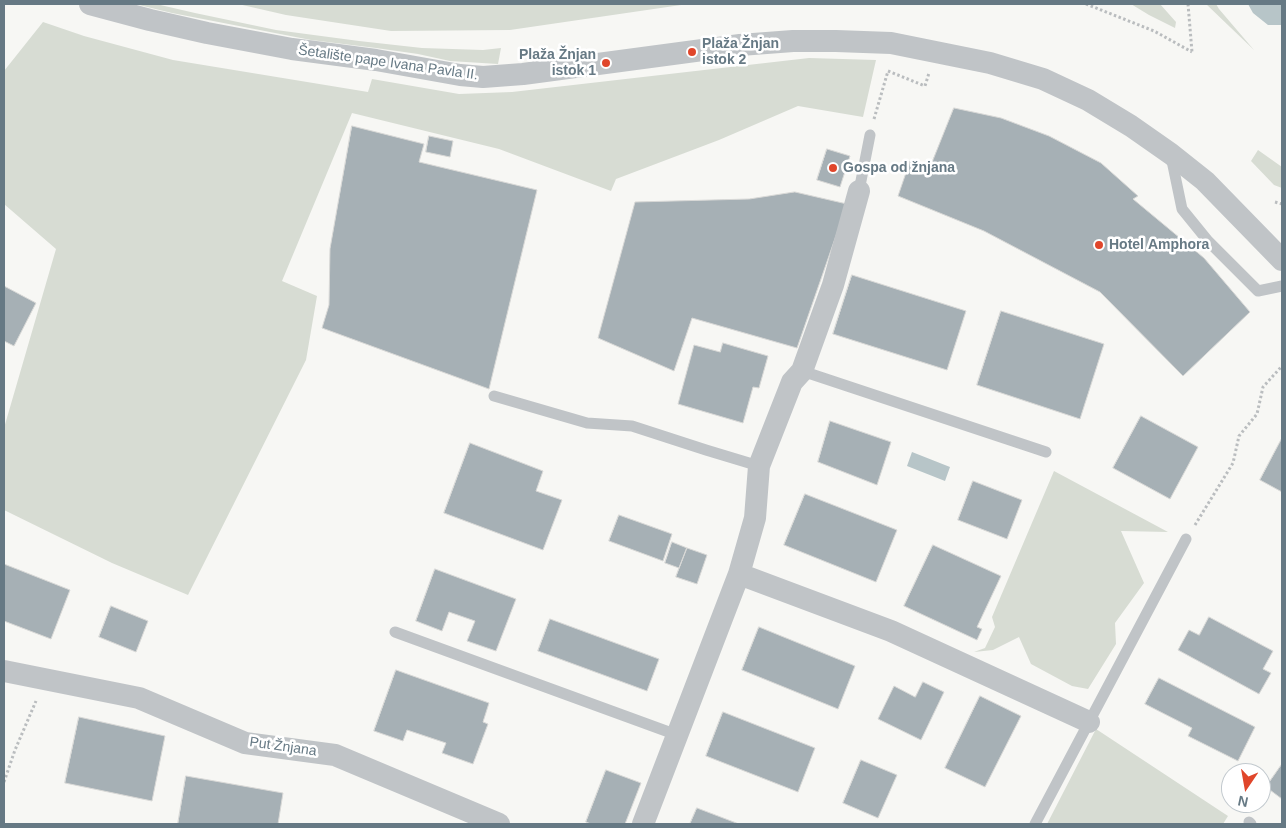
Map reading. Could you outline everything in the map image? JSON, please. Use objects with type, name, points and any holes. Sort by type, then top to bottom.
[{"type":"street","name":"Šetalište pape Ivana Pavla II.","points":[[90,4],[207,33],[292,49],[483,77],[523,74],[740,45],[794,41],[892,43],[935,51],[990,63],[1043,79],[1095,104],[1131,126],[1205,181],[1282,260]]},
{"type":"street","points":[[644,824],[739,574],[755,518],[759,466],[792,382],[802,372],[833,285],[859,190]]},
{"type":"street","points":[[739,574],[891,630],[1089,722]]},
{"type":"street","name":"Put Žnjana","points":[[4,671],[139,698],[245,742],[335,755],[499,824]]},
{"type":"lane","points":[[859,190],[870,135]]},
{"type":"lane","points":[[1170,154],[1182,209],[1208,240],[1258,291],[1282,286]]},
{"type":"lane","points":[[802,372],[1046,452]]},
{"type":"lane","points":[[494,396],[587,423],[632,426],[759,466]]},
{"type":"lane","points":[[1035,824],[1186,540]]},
{"type":"lane","points":[[395,632],[677,735]]},
{"type":"path","points":[[1086,4],[1154,31],[1192,52],[1188,4]]},
{"type":"path","points":[[870,135],[888,71],[925,86],[935,51]]},
{"type":"path","points":[[1275,202],[1282,204]]},
{"type":"path","points":[[1186,540],[1232,464],[1239,436],[1257,414],[1263,387],[1282,366]]},
{"type":"path","points":[[4,782],[15,750],[34,707],[42,678]]},
{"type":"shaded area","points":[[135,4],[156,4],[276,30],[359,41],[422,48],[483,50],[501,48],[498,64],[450,61],[418,54],[311,40]]},
{"type":"shaded area","points":[[238,4],[688,4],[510,30],[391,31],[286,15]]},
{"type":"shaded area","points":[[1131,4],[1160,4],[1176,22],[1175,28],[1149,15]]},
{"type":"shaded area","points":[[1206,4],[1216,4],[1254,50]]},
{"type":"shaded area","points":[[1248,4],[1282,4],[1282,25],[1268,25],[1253,13]]},
{"type":"shaded area","points":[[43,22],[84,36],[173,60],[368,92],[372,79],[459,94],[512,92],[809,58],[876,60],[863,117],[798,106],[719,140],[616,179],[611,191],[499,149],[352,113],[282,281],[317,296],[306,360],[188,595],[112,563],[4,510],[4,428],[56,249],[4,204],[4,71]]},
{"type":"shaded area","points":[[1258,150],[1282,167],[1282,188],[1274,185],[1251,161]]},
{"type":"shaded area","points":[[912,452],[950,467],[945,481],[907,466]]},
{"type":"shaded area","points":[[1054,471],[1168,532],[1121,531],[1144,583],[1115,623],[1116,644],[1088,689],[1072,686],[1031,664],[1019,637],[993,650],[974,652],[985,648],[995,627],[992,617]]},
{"type":"shaded area","points":[[1096,729],[1228,816],[1223,824],[1047,824]]},
{"type":"building","name":"Hotel Amphora","points":[[954,108],[1001,118],[1049,136],[1101,163],[1138,196],[1133,199],[1204,258],[1250,312],[1183,376],[1100,292],[984,231],[898,196],[910,161],[929,169]]},
{"type":"building","points":[[352,126],[424,144],[419,162],[537,190],[489,389],[322,328],[329,305],[330,249]]},
{"type":"building","points":[[429,136],[453,141],[450,157],[426,152]]},
{"type":"building","name":"Gospa od žnjana","points":[[827,149],[850,156],[840,187],[817,180]]},
{"type":"building","points":[[795,192],[847,204],[797,348],[692,318],[674,371],[598,338],[635,202],[749,199]]},
{"type":"building","points":[[852,275],[966,311],[947,370],[833,334]]},
{"type":"building","points":[[4,286],[36,303],[14,346],[4,341]]},
{"type":"building","points":[[1001,311],[1104,344],[1080,419],[977,385]]},
{"type":"building","points":[[723,343],[768,356],[759,388],[753,387],[743,423],[678,404],[694,345],[720,352]]},
{"type":"building","points":[[1141,416],[1198,447],[1170,499],[1113,468]]},
{"type":"building","points":[[830,421],[891,442],[877,485],[818,462]]},
{"type":"building","points":[[1282,438],[1282,492],[1260,480]]},
{"type":"building","points":[[470,443],[543,471],[536,491],[562,500],[543,550],[444,513]]},
{"type":"building","points":[[973,481],[1022,500],[1007,539],[958,520]]},
{"type":"building","points":[[805,494],[897,530],[876,582],[784,545]]},
{"type":"building","points":[[619,515],[672,534],[663,561],[609,541]]},
{"type":"building","points":[[672,542],[687,548],[679,568],[665,563]]},
{"type":"building","points":[[933,545],[1001,576],[977,627],[982,629],[977,640],[904,606]]},
{"type":"building","points":[[687,548],[707,555],[697,584],[676,577]]},
{"type":"building","points":[[4,564],[70,590],[51,639],[4,621]]},
{"type":"building","points":[[435,569],[516,599],[496,651],[467,641],[475,621],[449,612],[442,631],[416,621]]},
{"type":"building","points":[[111,606],[148,621],[136,652],[99,637]]},
{"type":"building","points":[[1209,617],[1273,651],[1263,669],[1271,673],[1259,694],[1178,650],[1189,630],[1199,635]]},
{"type":"building","points":[[550,619],[659,659],[647,691],[538,651]]},
{"type":"building","points":[[759,627],[855,666],[838,709],[742,670]]},
{"type":"building","points":[[396,670],[489,703],[483,722],[488,724],[473,764],[442,753],[446,743],[407,730],[403,741],[374,731]]},
{"type":"building","points":[[1159,678],[1255,727],[1238,761],[1188,736],[1192,728],[1145,704]]},
{"type":"building","points":[[923,682],[944,692],[921,740],[878,719],[894,686],[915,697]]},
{"type":"building","points":[[980,696],[1021,716],[985,787],[945,768]]},
{"type":"building","points":[[723,712],[815,748],[798,792],[706,756]]},
{"type":"building","points":[[79,717],[165,736],[152,801],[65,783]]},
{"type":"building","points":[[861,760],[897,775],[878,818],[843,803]]},
{"type":"building","points":[[1282,764],[1282,799],[1271,791],[1271,780]]},
{"type":"building","points":[[606,770],[641,783],[625,824],[591,824],[586,822]]},
{"type":"building","points":[[186,776],[283,793],[278,824],[178,824]]},
{"type":"building","points":[[697,808],[739,824],[690,824]]},
{"type":"place","name":"Plaža Žnjan istok 2","points":[[692,52]]},
{"type":"place","name":"Plaža Žnjan istok 1","points":[[606,63]]},
{"type":"place","name":"Gospa od žnjana","points":[[833,168]]},
{"type":"place","name":"Hotel Amphora","points":[[1099,245]]}]
